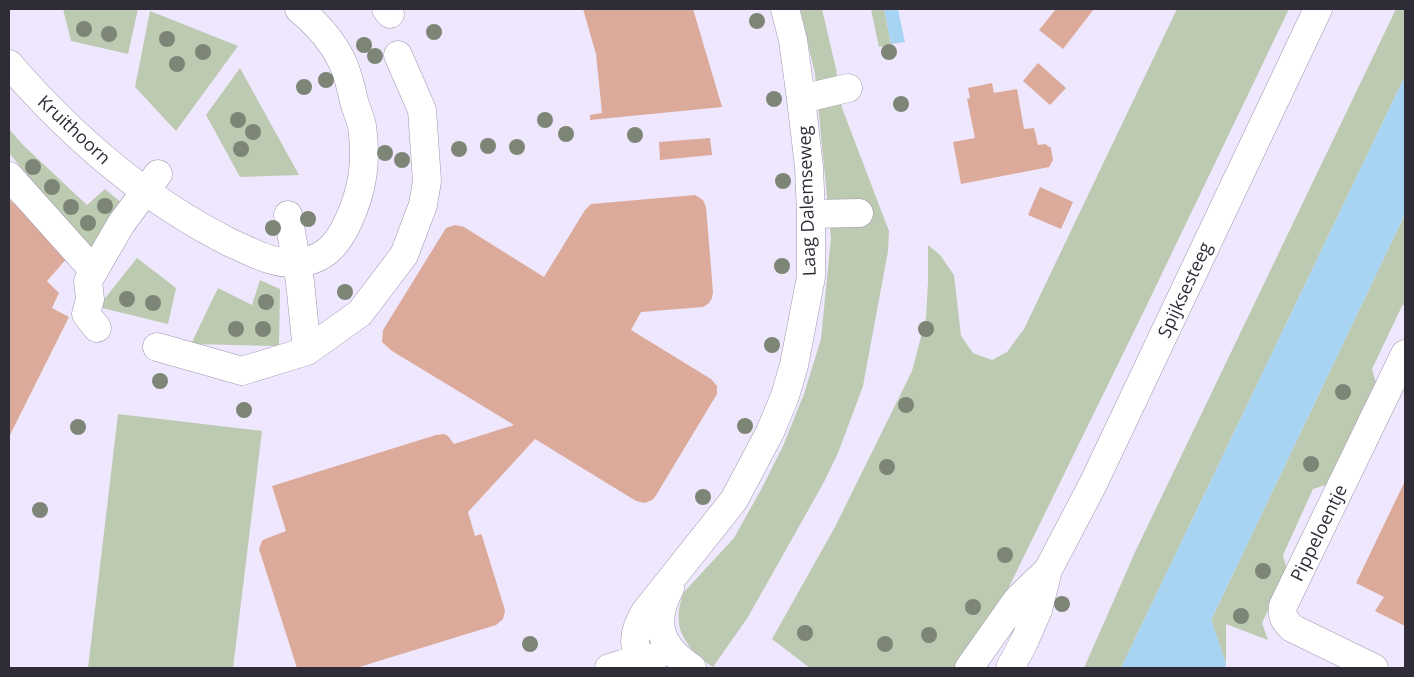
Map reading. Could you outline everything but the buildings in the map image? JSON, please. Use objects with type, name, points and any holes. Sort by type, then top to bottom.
[{"type":"street","name":"Laag Dalemseweg","points":[[641,664],[635,638],[637,626],[645,612],[734,500],[770,432],[785,396],[794,365],[811,277],[811,214],[809,167],[801,98],[793,40],[785,9]]},
{"type":"street","name":"Spijksesteeg","points":[[1010,668],[1038,610],[1048,570],[1093,484],[1318,9]]},
{"type":"street","name":"Kruithoorn","points":[[9,64],[60,120],[151,183],[218,236],[277,263],[297,263],[322,256],[335,245],[343,233],[354,209],[362,184],[364,150],[362,125],[342,60],[310,12]]},
{"type":"street","points":[[157,347],[242,371],[308,351],[360,313],[404,255],[424,205],[427,181],[422,110],[407,60]]},
{"type":"street","points":[[801,98],[848,88]]},
{"type":"street","points":[[9,176],[94,270]]},
{"type":"street","points":[[97,328],[86,314],[90,300],[88,281],[121,224],[151,183]]},
{"type":"street","points":[[811,214],[859,213]]},
{"type":"street","points":[[288,215],[297,263],[308,351]]},
{"type":"street","name":"Pippeloentje","points":[[1374,668],[1292,628],[1285,621],[1282,614],[1283,606],[1405,354]]},
{"type":"street","name":"Spijksesteeg","points":[[969,668],[1017,600],[1048,570]]},
{"type":"street","name":"Laag Dalemseweg","points":[[678,571],[664,601],[660,630],[667,646],[688,665]]},
{"type":"street","points":[[609,668],[641,664],[650,657],[667,657],[688,665]]},
{"type":"green space","points":[[63,9],[138,9],[128,54],[71,41]]},
{"type":"green space","points":[[800,9],[822,9],[836,69],[842,108],[889,231],[888,251],[863,386],[838,453],[824,482],[748,617],[713,667],[694,652],[682,635],[679,625],[680,604],[684,592],[734,538],[763,486],[783,446],[804,394],[821,339],[831,238],[815,74]]},
{"type":"green space","points":[[871,9],[884,9],[891,44],[879,47]]},
{"type":"green space","points":[[1177,9],[1289,9],[1004,597],[954,668],[810,668],[772,639],[835,527],[912,371],[926,318],[928,245],[940,255],[954,275],[961,336],[973,353],[992,360],[1007,352],[1024,329]]},
{"type":"green space","points":[[1396,9],[1405,9],[1405,76],[1121,668],[1084,668],[1136,550]]},
{"type":"green space","points":[[150,11],[238,46],[176,131],[135,87]]},
{"type":"green space","points":[[240,68],[299,175],[240,177],[206,115]]},
{"type":"green space","points":[[9,129],[23,145],[87,205],[105,189],[123,204],[91,250],[9,153]]},
{"type":"green space","points":[[1405,214],[1405,304],[1402,306],[1372,369],[1377,386],[1329,484],[1313,489],[1283,555],[1287,570],[1262,623],[1268,640],[1226,624],[1226,664],[1211,620]]},
{"type":"green space","points":[[137,258],[176,288],[168,324],[98,307]]},
{"type":"green space","points":[[260,280],[280,289],[279,346],[191,344],[218,288],[252,305]]},
{"type":"green space","points":[[118,414],[262,431],[233,668],[88,668]]},
{"type":"water","points":[[884,9],[898,9],[905,42],[891,44]]},
{"type":"water","points":[[1405,76],[1405,214],[1211,620],[1226,664],[1225,668],[1121,668]]}]
